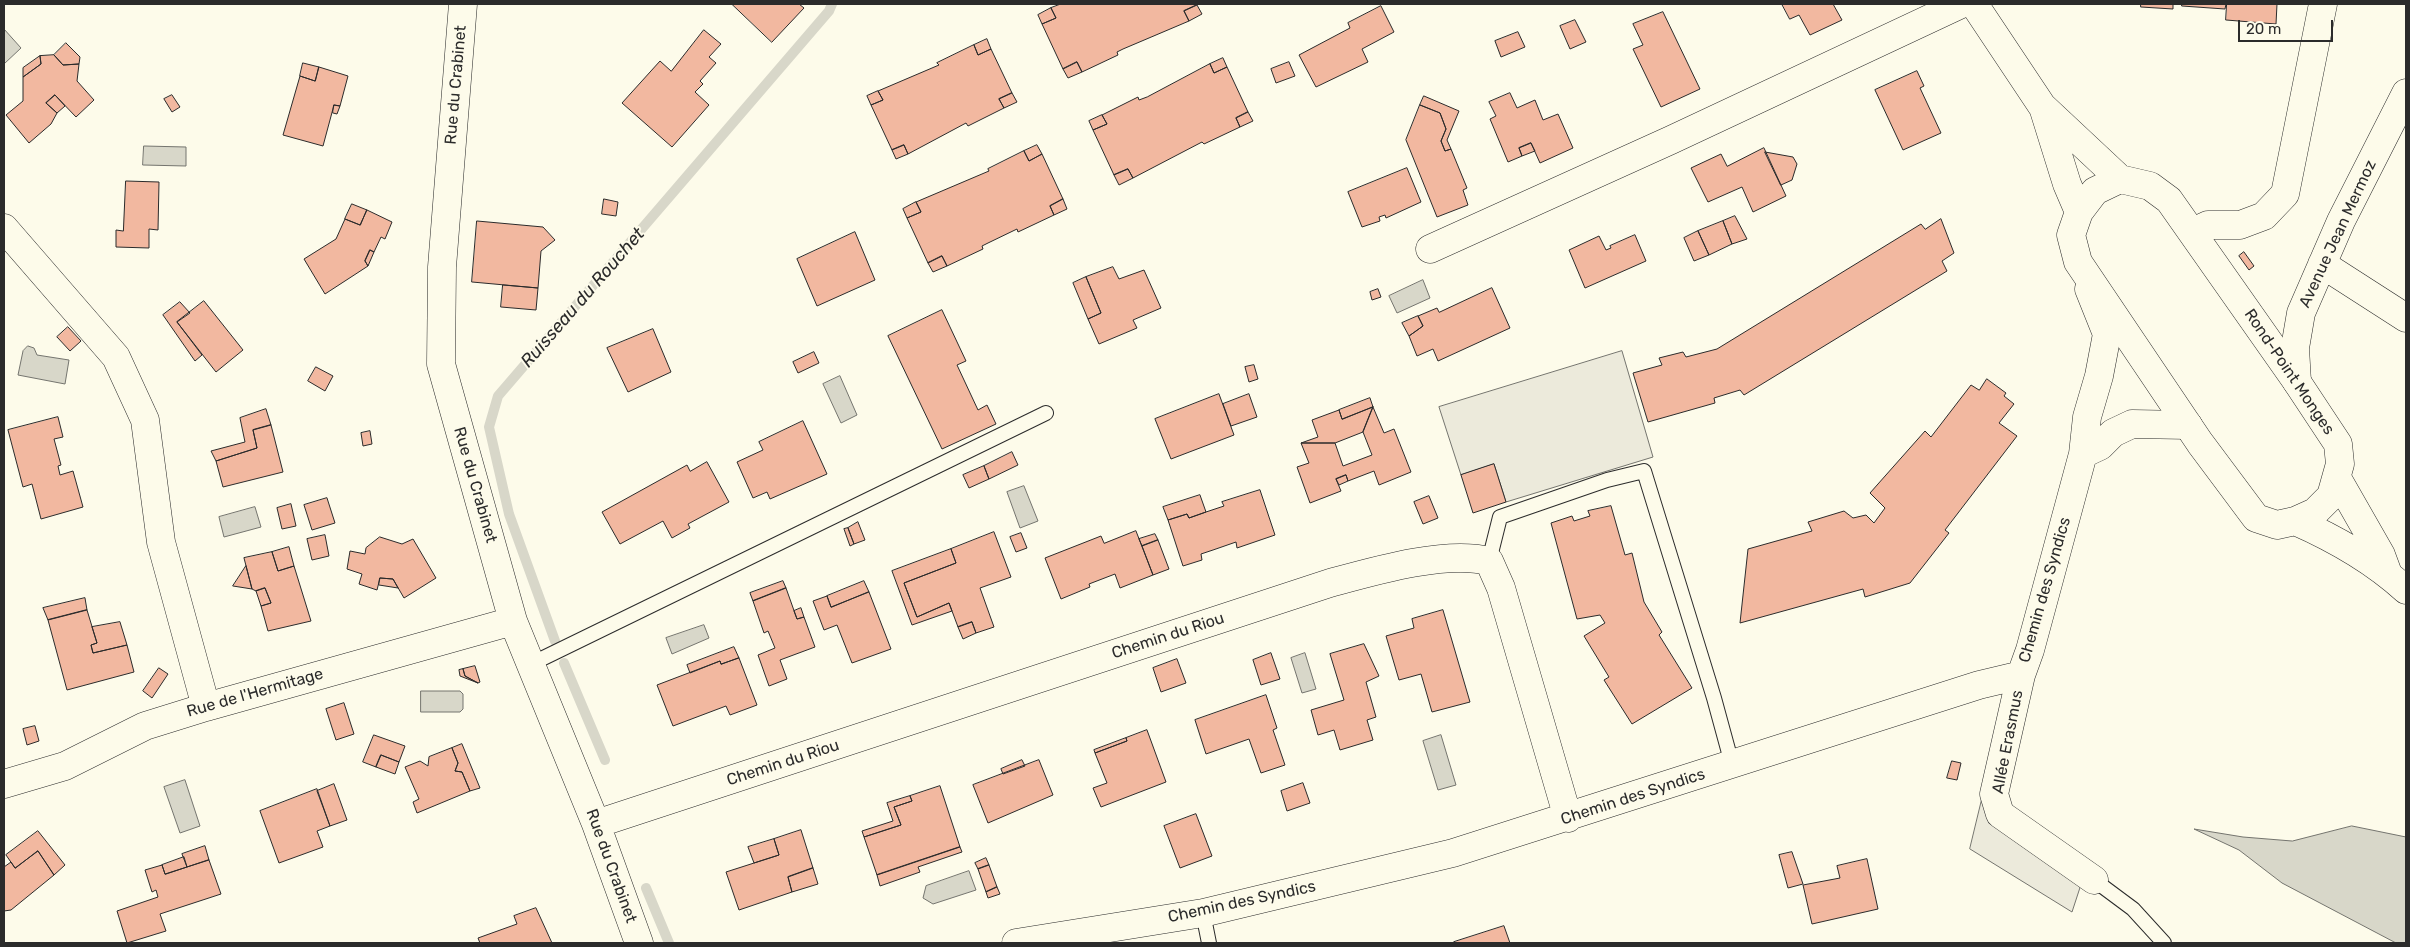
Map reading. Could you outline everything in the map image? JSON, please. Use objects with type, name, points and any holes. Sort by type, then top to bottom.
[{"type":"street","name":"Rue du Crabinet","points":[[463,4],[442,267],[442,364],[513,621],[596,824],[639,943]]},
{"type":"street","points":[[1430,249],[1671,140],[1961,4]]},
{"type":"street","points":[[1974,4],[2042,106],[2120,179]]},
{"type":"street","points":[[2193,232],[2208,225],[2240,225],[2264,216],[2285,194],[2323,4]]},
{"type":"street","name":"Avenue Jean Mermoz","points":[[2298,382],[2295,348],[2301,312],[2341,221],[2406,94]]},
{"type":"street","points":[[2042,106],[2058,158],[2080,212]]},
{"type":"street","name":"Rond-Point Monges","points":[[2120,179],[2150,186],[2169,200],[2193,232],[2298,382],[2338,444],[2340,464],[2331,496],[2315,512],[2295,521],[2277,525],[2256,518],[2188,425],[2078,262],[2071,235],[2080,212],[2095,191],[2120,179]]},
{"type":"street","points":[[4,228],[116,357],[145,420],[161,542],[206,707]]},
{"type":"street","name":"Chemin des Syndics","points":[[1016,943],[1203,913],[1453,853],[1568,818],[1978,685],[2021,674],[2030,650],[2083,454],[2087,417],[2099,376],[2107,334],[2078,262]]},
{"type":"street","points":[[2322,264],[2406,318]]},
{"type":"street","points":[[2083,454],[2100,446],[2113,433],[2132,424],[2188,425]]},
{"type":"street","points":[[2337,478],[2397,582]]},
{"type":"street","points":[[2295,521],[2345,545],[2397,582]]},
{"type":"street","name":"Chemin du Riou","points":[[596,824],[1330,583],[1394,566],[1476,558],[1489,561]]},
{"type":"street","points":[[1489,561],[1501,588],[1568,818]]},
{"type":"street","name":"Rue de l'Hermitage","points":[[4,784],[65,766],[145,726],[206,707],[513,621]]},
{"type":"street","name":"Allée Erasmus","points":[[2021,674],[1994,794],[2000,814],[2094,880]]},
{"type":"lane","points":[[531,664],[1046,413]]},
{"type":"lane","points":[[1489,561],[1500,517],[1607,480],[1644,471],[1714,698],[1732,764]]},
{"type":"lane","points":[[2094,880],[2133,909],[2164,943]]},
{"type":"lane","points":[[1203,913],[1209,943]]},
{"type":"shaded area","points":[[4,29],[21,48],[4,64]]},
{"type":"shaded area","points":[[144,146],[186,147],[186,166],[143,165]]},
{"type":"shaded area","points":[[1423,280],[1430,298],[1397,313],[1389,296]]},
{"type":"shaded area","points":[[28,346],[34,348],[37,355],[69,360],[65,384],[18,375],[23,351]]},
{"type":"shaded area","points":[[1622,351],[1653,457],[1506,502],[1494,464],[1461,475],[1439,407]]},
{"type":"shaded area","points":[[840,376],[857,415],[841,423],[823,384]]},
{"type":"shaded area","points":[[1024,486],[1038,521],[1020,528],[1007,492]]},
{"type":"shaded area","points":[[255,507],[261,527],[224,537],[219,517]]},
{"type":"shaded area","points":[[704,625],[709,638],[672,654],[666,638]]},
{"type":"shaded area","points":[[1305,653],[1316,689],[1302,693],[1291,658]]},
{"type":"shaded area","points":[[421,691],[460,691],[463,694],[463,709],[460,712],[421,712]]},
{"type":"shaded area","points":[[1441,735],[1456,785],[1438,790],[1423,741]]},
{"type":"shaded area","points":[[185,780],[200,826],[180,833],[164,787]]},
{"type":"shaded area","points":[[1984,791],[2089,860],[2072,912],[1970,849]]},
{"type":"shaded area","points":[[2352,826],[2406,837],[2406,943],[2396,943],[2282,883],[2239,850],[2194,829],[2243,837],[2292,841]]},
{"type":"shaded area","points":[[969,871],[976,890],[933,904],[923,898],[926,886]]},
{"type":"building","points":[[732,4],[799,4],[804,8],[772,42]]},
{"type":"building","points":[[1061,4],[1197,5],[1184,11],[1189,21],[1123,49],[1117,52],[1118,55],[1082,72],[1077,62],[1063,69],[1042,24],[1056,18],[1051,8]]},
{"type":"building","points":[[1782,4],[1833,4],[1842,20],[1810,35],[1799,15],[1790,19]]},
{"type":"building","points":[[2141,4],[2173,4],[2173,9],[2141,7]]},
{"type":"building","points":[[2182,4],[2226,4],[2225,9],[2182,6]]},
{"type":"building","points":[[2227,4],[2277,4],[2276,24],[2226,20]]},
{"type":"building","points":[[1197,5],[1202,14],[1189,21],[1184,11]]},
{"type":"building","points":[[1381,6],[1394,32],[1362,49],[1368,62],[1316,87],[1299,55],[1350,28],[1348,23]]},
{"type":"building","points":[[1051,8],[1056,18],[1042,24],[1038,15]]},
{"type":"building","points":[[1663,12],[1700,89],[1661,107],[1633,49],[1643,45],[1633,24]]},
{"type":"building","points":[[1575,20],[1586,42],[1570,49],[1560,26]]},
{"type":"building","points":[[704,30],[721,44],[709,57],[716,63],[700,81],[703,84],[695,92],[709,105],[672,147],[622,103],[660,61],[671,71]]},
{"type":"building","points":[[1518,32],[1525,47],[1501,57],[1495,41]]},
{"type":"building","points":[[987,39],[991,49],[978,55],[974,45]]},
{"type":"building","points":[[66,43],[80,57],[79,64],[63,65],[54,55]]},
{"type":"building","points":[[974,45],[978,55],[991,49],[1012,93],[999,99],[1004,108],[968,126],[966,123],[908,154],[904,145],[892,150],[871,105],[883,100],[878,91],[939,65],[937,63]]},
{"type":"building","points":[[54,55],[63,65],[79,64],[77,81],[94,100],[76,117],[55,95],[46,103],[57,113],[51,124],[29,143],[6,115],[23,101],[23,77],[41,64],[40,56]]},
{"type":"building","points":[[40,56],[41,64],[23,77],[23,68]]},
{"type":"building","points":[[1223,58],[1227,67],[1214,73],[1210,64]]},
{"type":"building","points":[[1077,62],[1082,72],[1068,78],[1063,69]]},
{"type":"building","points":[[1289,62],[1295,76],[1276,83],[1271,69]]},
{"type":"building","points":[[303,63],[319,67],[315,81],[300,76]]},
{"type":"building","points":[[1210,64],[1214,73],[1227,67],[1248,112],[1236,118],[1240,127],[1204,144],[1202,142],[1133,178],[1128,169],[1114,175],[1093,130],[1107,124],[1102,115],[1138,97],[1139,100],[1147,97]]},
{"type":"building","points":[[319,67],[348,76],[340,106],[334,105],[323,146],[283,135],[300,76],[315,81]]},
{"type":"building","points":[[1917,71],[1924,86],[1920,88],[1941,133],[1903,150],[1875,90]]},
{"type":"building","points":[[878,91],[883,100],[871,105],[867,96]]},
{"type":"building","points":[[1012,93],[1017,102],[1004,108],[999,99]]},
{"type":"building","points":[[1510,93],[1517,108],[1535,100],[1543,120],[1558,114],[1573,148],[1540,163],[1531,143],[1519,148],[1522,156],[1508,162],[1490,119],[1496,116],[1489,102]]},
{"type":"building","points":[[55,95],[65,106],[57,113],[46,103]]},
{"type":"building","points":[[172,95],[180,107],[172,112],[164,99]]},
{"type":"building","points":[[1424,96],[1459,111],[1447,140],[1451,149],[1445,151],[1441,141],[1446,129],[1440,113],[1420,105]]},
{"type":"building","points":[[334,105],[340,106],[337,114],[333,113]]},
{"type":"building","points":[[1420,105],[1440,113],[1446,129],[1441,141],[1445,151],[1451,149],[1467,188],[1463,190],[1468,205],[1437,217],[1406,140]]},
{"type":"building","points":[[1248,112],[1253,121],[1240,127],[1236,118]]},
{"type":"building","points":[[1102,115],[1107,124],[1093,130],[1089,121]]},
{"type":"building","points":[[1531,143],[1535,151],[1522,156],[1519,148]]},
{"type":"building","points":[[904,145],[908,154],[896,159],[892,150]]},
{"type":"building","points":[[1037,145],[1042,154],[1029,161],[1024,151]]},
{"type":"building","points":[[1764,148],[1786,196],[1753,212],[1742,187],[1708,202],[1691,168],[1721,154],[1727,166]]},
{"type":"building","points":[[1024,151],[1029,161],[1042,154],[1063,199],[1050,206],[1054,215],[1018,232],[1017,229],[982,246],[983,249],[947,266],[942,256],[928,263],[907,218],[921,212],[916,202],[989,171],[988,169]]},
{"type":"building","points":[[1765,152],[1793,157],[1797,164],[1792,180],[1781,185]]},
{"type":"building","points":[[1407,168],[1421,202],[1386,218],[1385,215],[1379,217],[1380,221],[1362,227],[1348,192]]},
{"type":"building","points":[[1128,169],[1133,178],[1119,185],[1114,175]]},
{"type":"building","points":[[126,181],[159,182],[158,230],[149,229],[149,248],[116,247],[116,230],[123,231]]},
{"type":"building","points":[[604,199],[618,202],[616,216],[602,214]]},
{"type":"building","points":[[1063,199],[1067,209],[1054,215],[1050,206]]},
{"type":"building","points":[[916,202],[921,212],[907,218],[903,209]]},
{"type":"building","points":[[352,204],[367,210],[360,225],[345,219]]},
{"type":"building","points":[[367,210],[392,222],[385,239],[381,237],[374,252],[370,250],[365,261],[368,266],[325,294],[304,259],[336,239],[345,219],[360,225]]},
{"type":"building","points":[[1735,216],[1747,239],[1732,244],[1723,221]]},
{"type":"building","points":[[1941,219],[1954,253],[1942,261],[1947,271],[1744,395],[1740,390],[1714,398],[1715,403],[1648,422],[1633,373],[1662,365],[1659,358],[1683,352],[1686,357],[1717,349],[1921,224],[1925,229]]},
{"type":"building","points":[[477,221],[543,227],[555,240],[541,251],[538,288],[472,282]]},
{"type":"building","points":[[1723,221],[1732,244],[1709,255],[1698,231]]},
{"type":"building","points":[[1698,231],[1709,255],[1694,261],[1684,238]]},
{"type":"building","points":[[855,232],[875,280],[817,306],[797,259]]},
{"type":"building","points":[[1635,235],[1646,261],[1585,288],[1569,250],[1599,236],[1606,250],[1611,248],[1610,246]]},
{"type":"building","points":[[370,250],[374,252],[368,266],[365,261]]},
{"type":"building","points":[[2244,252],[2254,266],[2249,270],[2239,256]]},
{"type":"building","points":[[942,256],[947,266],[933,272],[928,263]]},
{"type":"building","points":[[1113,267],[1119,279],[1144,270],[1161,308],[1133,320],[1137,328],[1099,344],[1088,319],[1101,313],[1086,277]]},
{"type":"building","points":[[1086,277],[1101,313],[1088,319],[1073,283]]},
{"type":"building","points":[[503,285],[538,288],[536,310],[501,307]]},
{"type":"building","points":[[1492,288],[1510,328],[1438,361],[1433,349],[1417,356],[1409,336],[1423,326],[1418,316],[1437,308],[1439,312]]},
{"type":"building","points":[[1378,289],[1381,297],[1372,300],[1370,292]]},
{"type":"building","points":[[204,301],[243,350],[216,372],[177,322]]},
{"type":"building","points":[[180,302],[190,313],[177,322],[202,355],[195,361],[163,315]]},
{"type":"building","points":[[942,310],[966,361],[957,365],[978,410],[987,405],[996,424],[942,449],[888,336]]},
{"type":"building","points":[[1418,316],[1423,326],[1409,336],[1402,323]]},
{"type":"building","points":[[68,327],[81,341],[70,351],[57,337]]},
{"type":"building","points":[[653,329],[671,372],[628,392],[607,348]]},
{"type":"building","points":[[814,352],[819,363],[798,373],[793,362]]},
{"type":"building","points":[[1254,365],[1258,379],[1249,382],[1245,367]]},
{"type":"building","points":[[316,367],[333,376],[325,391],[308,381]]},
{"type":"building","points":[[1987,379],[2006,393],[2004,396],[2014,404],[1999,423],[2017,436],[1945,530],[1949,533],[1910,583],[1865,597],[1863,589],[1740,623],[1748,549],[1812,531],[1808,522],[1844,511],[1853,518],[1866,515],[1874,523],[1885,508],[1870,493],[1925,431],[1931,437],[1971,385],[1979,390]]},
{"type":"building","points":[[1219,394],[1234,435],[1171,459],[1155,419]]},
{"type":"building","points":[[1249,394],[1257,417],[1231,426],[1223,404]]},
{"type":"building","points":[[1370,398],[1373,407],[1342,419],[1339,410]]},
{"type":"building","points":[[1373,407],[1384,433],[1394,429],[1411,472],[1379,485],[1374,471],[1348,481],[1346,475],[1336,479],[1341,491],[1310,503],[1297,467],[1309,463],[1301,443],[1335,443],[1343,466],[1372,455],[1363,432]]},
{"type":"building","points":[[1373,407],[1363,432],[1335,443],[1301,443],[1318,437],[1312,420],[1339,410],[1342,419]]},
{"type":"building","points":[[266,409],[271,425],[253,430],[257,448],[216,461],[211,451],[245,442],[240,418]]},
{"type":"building","points":[[58,417],[63,437],[54,439],[61,465],[58,466],[60,475],[73,471],[83,507],[41,519],[32,484],[23,487],[8,430]]},
{"type":"building","points":[[803,421],[827,474],[770,499],[767,492],[753,498],[737,462],[763,450],[759,442]]},
{"type":"building","points":[[271,425],[283,472],[223,487],[216,461],[257,448],[253,430]]},
{"type":"building","points":[[370,431],[372,444],[363,446],[361,433]]},
{"type":"building","points":[[1012,452],[1018,465],[989,479],[984,466]]},
{"type":"building","points":[[707,462],[729,502],[688,524],[690,528],[672,538],[663,521],[620,544],[602,512],[687,465],[690,471]]},
{"type":"building","points":[[1494,464],[1506,502],[1473,513],[1461,475]]},
{"type":"building","points":[[984,466],[989,479],[969,488],[963,475]]},
{"type":"building","points":[[1346,475],[1348,481],[1339,485],[1336,479]]},
{"type":"building","points":[[1260,490],[1275,535],[1237,548],[1236,542],[1201,554],[1202,560],[1183,566],[1168,520],[1187,514],[1189,518],[1224,506],[1222,502]]},
{"type":"building","points":[[1200,495],[1206,512],[1189,518],[1187,514],[1168,520],[1163,507]]},
{"type":"building","points":[[1429,496],[1438,518],[1423,524],[1414,502]]},
{"type":"building","points":[[327,498],[335,523],[312,530],[304,505]]},
{"type":"building","points":[[291,504],[296,526],[282,529],[277,508]]},
{"type":"building","points":[[1611,506],[1625,555],[1632,553],[1644,602],[1662,632],[1659,635],[1692,688],[1632,724],[1604,680],[1609,677],[1584,636],[1605,623],[1600,615],[1577,619],[1551,523],[1572,516],[1574,521],[1590,516],[1588,511]]},
{"type":"building","points":[[858,522],[865,540],[854,544],[848,528]]},
{"type":"building","points":[[848,528],[854,544],[850,546],[844,529]]},
{"type":"building","points":[[1136,531],[1153,575],[1120,588],[1115,574],[1089,584],[1090,587],[1061,599],[1045,558],[1101,536],[1104,543]]},
{"type":"building","points":[[994,532],[1011,577],[980,588],[994,627],[976,633],[972,622],[958,627],[949,603],[917,617],[904,583],[956,563],[951,549]]},
{"type":"building","points":[[1021,533],[1027,548],[1016,552],[1010,537]]},
{"type":"building","points":[[1155,534],[1158,540],[1142,546],[1139,539]]},
{"type":"building","points":[[325,535],[329,556],[312,560],[307,539]]},
{"type":"building","points":[[380,537],[402,544],[413,539],[436,578],[404,598],[393,579],[380,578],[377,590],[359,584],[362,574],[347,569],[350,551],[365,554],[366,548]]},
{"type":"building","points":[[1158,540],[1169,569],[1153,575],[1142,546]]},
{"type":"building","points":[[289,547],[294,566],[278,571],[272,552]]},
{"type":"building","points":[[951,549],[956,563],[904,583],[917,617],[949,603],[952,611],[912,625],[892,571]]},
{"type":"building","points":[[272,552],[278,571],[294,566],[311,621],[268,631],[261,606],[271,603],[265,588],[256,591],[252,589],[244,558]]},
{"type":"building","points":[[246,566],[252,589],[233,586]]},
{"type":"building","points":[[380,578],[393,579],[398,588],[379,585]]},
{"type":"building","points":[[783,581],[786,588],[753,601],[750,593]]},
{"type":"building","points":[[864,581],[869,592],[831,607],[827,596]]},
{"type":"building","points":[[265,588],[271,603],[261,606],[256,591]]},
{"type":"building","points":[[786,588],[797,619],[804,617],[815,647],[780,660],[787,679],[769,686],[758,655],[775,648],[768,631],[764,633],[753,601]]},
{"type":"building","points":[[869,592],[891,649],[852,663],[837,625],[824,630],[813,601],[827,596],[831,607]]},
{"type":"building","points":[[85,598],[87,610],[48,620],[43,608]]},
{"type":"building","points":[[801,608],[804,617],[797,619],[794,611]]},
{"type":"building","points":[[87,610],[97,643],[91,645],[93,653],[127,645],[134,672],[67,690],[48,620]]},
{"type":"building","points":[[1443,610],[1470,702],[1432,712],[1421,674],[1399,680],[1386,636],[1414,628],[1412,619]]},
{"type":"building","points":[[120,622],[127,645],[93,653],[91,645],[97,643],[92,627]]},
{"type":"building","points":[[972,622],[976,633],[963,639],[958,627]]},
{"type":"building","points":[[1364,644],[1379,676],[1366,682],[1376,717],[1367,720],[1373,740],[1340,750],[1334,730],[1318,735],[1311,710],[1344,700],[1330,654]]},
{"type":"building","points":[[734,647],[739,658],[721,664],[720,661],[690,673],[687,665]]},
{"type":"building","points":[[1271,653],[1280,679],[1261,685],[1253,660]]},
{"type":"building","points":[[739,658],[757,705],[730,715],[726,706],[673,726],[657,685],[720,661],[721,664]]},
{"type":"building","points":[[1177,659],[1186,683],[1161,692],[1153,668]]},
{"type":"building","points":[[475,666],[480,682],[478,683],[465,676],[463,669]]},
{"type":"building","points":[[159,668],[168,674],[152,698],[143,691]]},
{"type":"building","points":[[463,669],[465,676],[478,683],[460,676],[459,670]]},
{"type":"building","points":[[1266,695],[1277,728],[1273,730],[1285,765],[1261,773],[1249,739],[1206,754],[1195,720]]},
{"type":"building","points":[[344,703],[354,734],[336,740],[326,709]]},
{"type":"building","points":[[35,726],[39,741],[27,745],[23,729]]},
{"type":"building","points":[[1147,730],[1166,782],[1101,807],[1093,788],[1107,783],[1095,753],[1127,741],[1126,738]]},
{"type":"building","points":[[374,735],[405,746],[399,762],[381,755],[376,767],[363,762]]},
{"type":"building","points":[[1126,738],[1127,741],[1095,753],[1094,750]]},
{"type":"building","points":[[462,744],[480,788],[470,791],[462,772],[455,771],[458,763],[452,748]]},
{"type":"building","points":[[452,748],[458,763],[455,771],[462,772],[470,791],[417,813],[413,802],[419,799],[405,767],[420,761],[428,766],[429,757]]},
{"type":"building","points":[[381,755],[399,762],[395,774],[376,767]]},
{"type":"building","points":[[1022,760],[1025,766],[1003,774],[1001,769]]},
{"type":"building","points":[[1039,760],[1053,795],[988,823],[973,785]]},
{"type":"building","points":[[1952,761],[1961,763],[1957,780],[1947,778]]},
{"type":"building","points":[[1303,783],[1310,803],[1287,811],[1281,791]]},
{"type":"building","points":[[334,784],[347,820],[330,826],[317,791]]},
{"type":"building","points":[[940,786],[960,847],[877,875],[864,837],[901,825],[894,807],[912,801],[910,796]]},
{"type":"building","points":[[317,789],[330,826],[317,831],[323,847],[279,863],[260,811]]},
{"type":"building","points":[[910,796],[912,801],[894,807],[901,825],[864,837],[862,831],[893,821],[887,803]]},
{"type":"building","points":[[1196,814],[1212,856],[1180,868],[1164,826]]},
{"type":"building","points":[[801,830],[813,868],[788,877],[792,892],[739,910],[726,872],[779,855],[774,839]]},
{"type":"building","points":[[38,831],[65,865],[54,875],[38,851],[15,868],[6,855]]},
{"type":"building","points":[[774,839],[779,855],[754,863],[748,847]]},
{"type":"building","points":[[205,846],[209,860],[187,867],[182,854]]},
{"type":"building","points":[[960,847],[962,852],[918,867],[920,872],[880,886],[877,875]]},
{"type":"building","points":[[38,851],[54,875],[11,910],[4,911],[4,867],[11,862],[15,868]]},
{"type":"building","points":[[1792,852],[1803,884],[1788,888],[1779,855]]},
{"type":"building","points":[[184,857],[187,867],[165,874],[162,865]]},
{"type":"building","points":[[986,858],[989,865],[978,869],[975,863]]},
{"type":"building","points":[[1867,859],[1878,909],[1812,924],[1803,885],[1840,878],[1837,866]]},
{"type":"building","points":[[209,860],[221,894],[160,914],[166,931],[127,943],[117,911],[158,897],[156,890],[152,892],[145,870],[162,865],[165,874]]},
{"type":"building","points":[[989,865],[997,887],[986,892],[978,869]]},
{"type":"building","points":[[813,868],[818,884],[792,892],[788,877]]},
{"type":"building","points":[[997,887],[1000,894],[988,898],[986,892]]},
{"type":"building","points":[[536,908],[552,943],[480,943],[478,938],[517,924],[514,916]]},
{"type":"building","points":[[1504,926],[1510,943],[1454,942]]},
{"type":"waterway","name":"Ruisseau du Rouchet","points":[[555,641],[509,514],[489,427],[498,396],[829,11],[832,4]]},
{"type":"waterway","name":"Ruisseau du Rouchet","points":[[564,663],[605,760]]},
{"type":"waterway","name":"Ruisseau du Rouchet","points":[[646,888],[669,943]]}]
